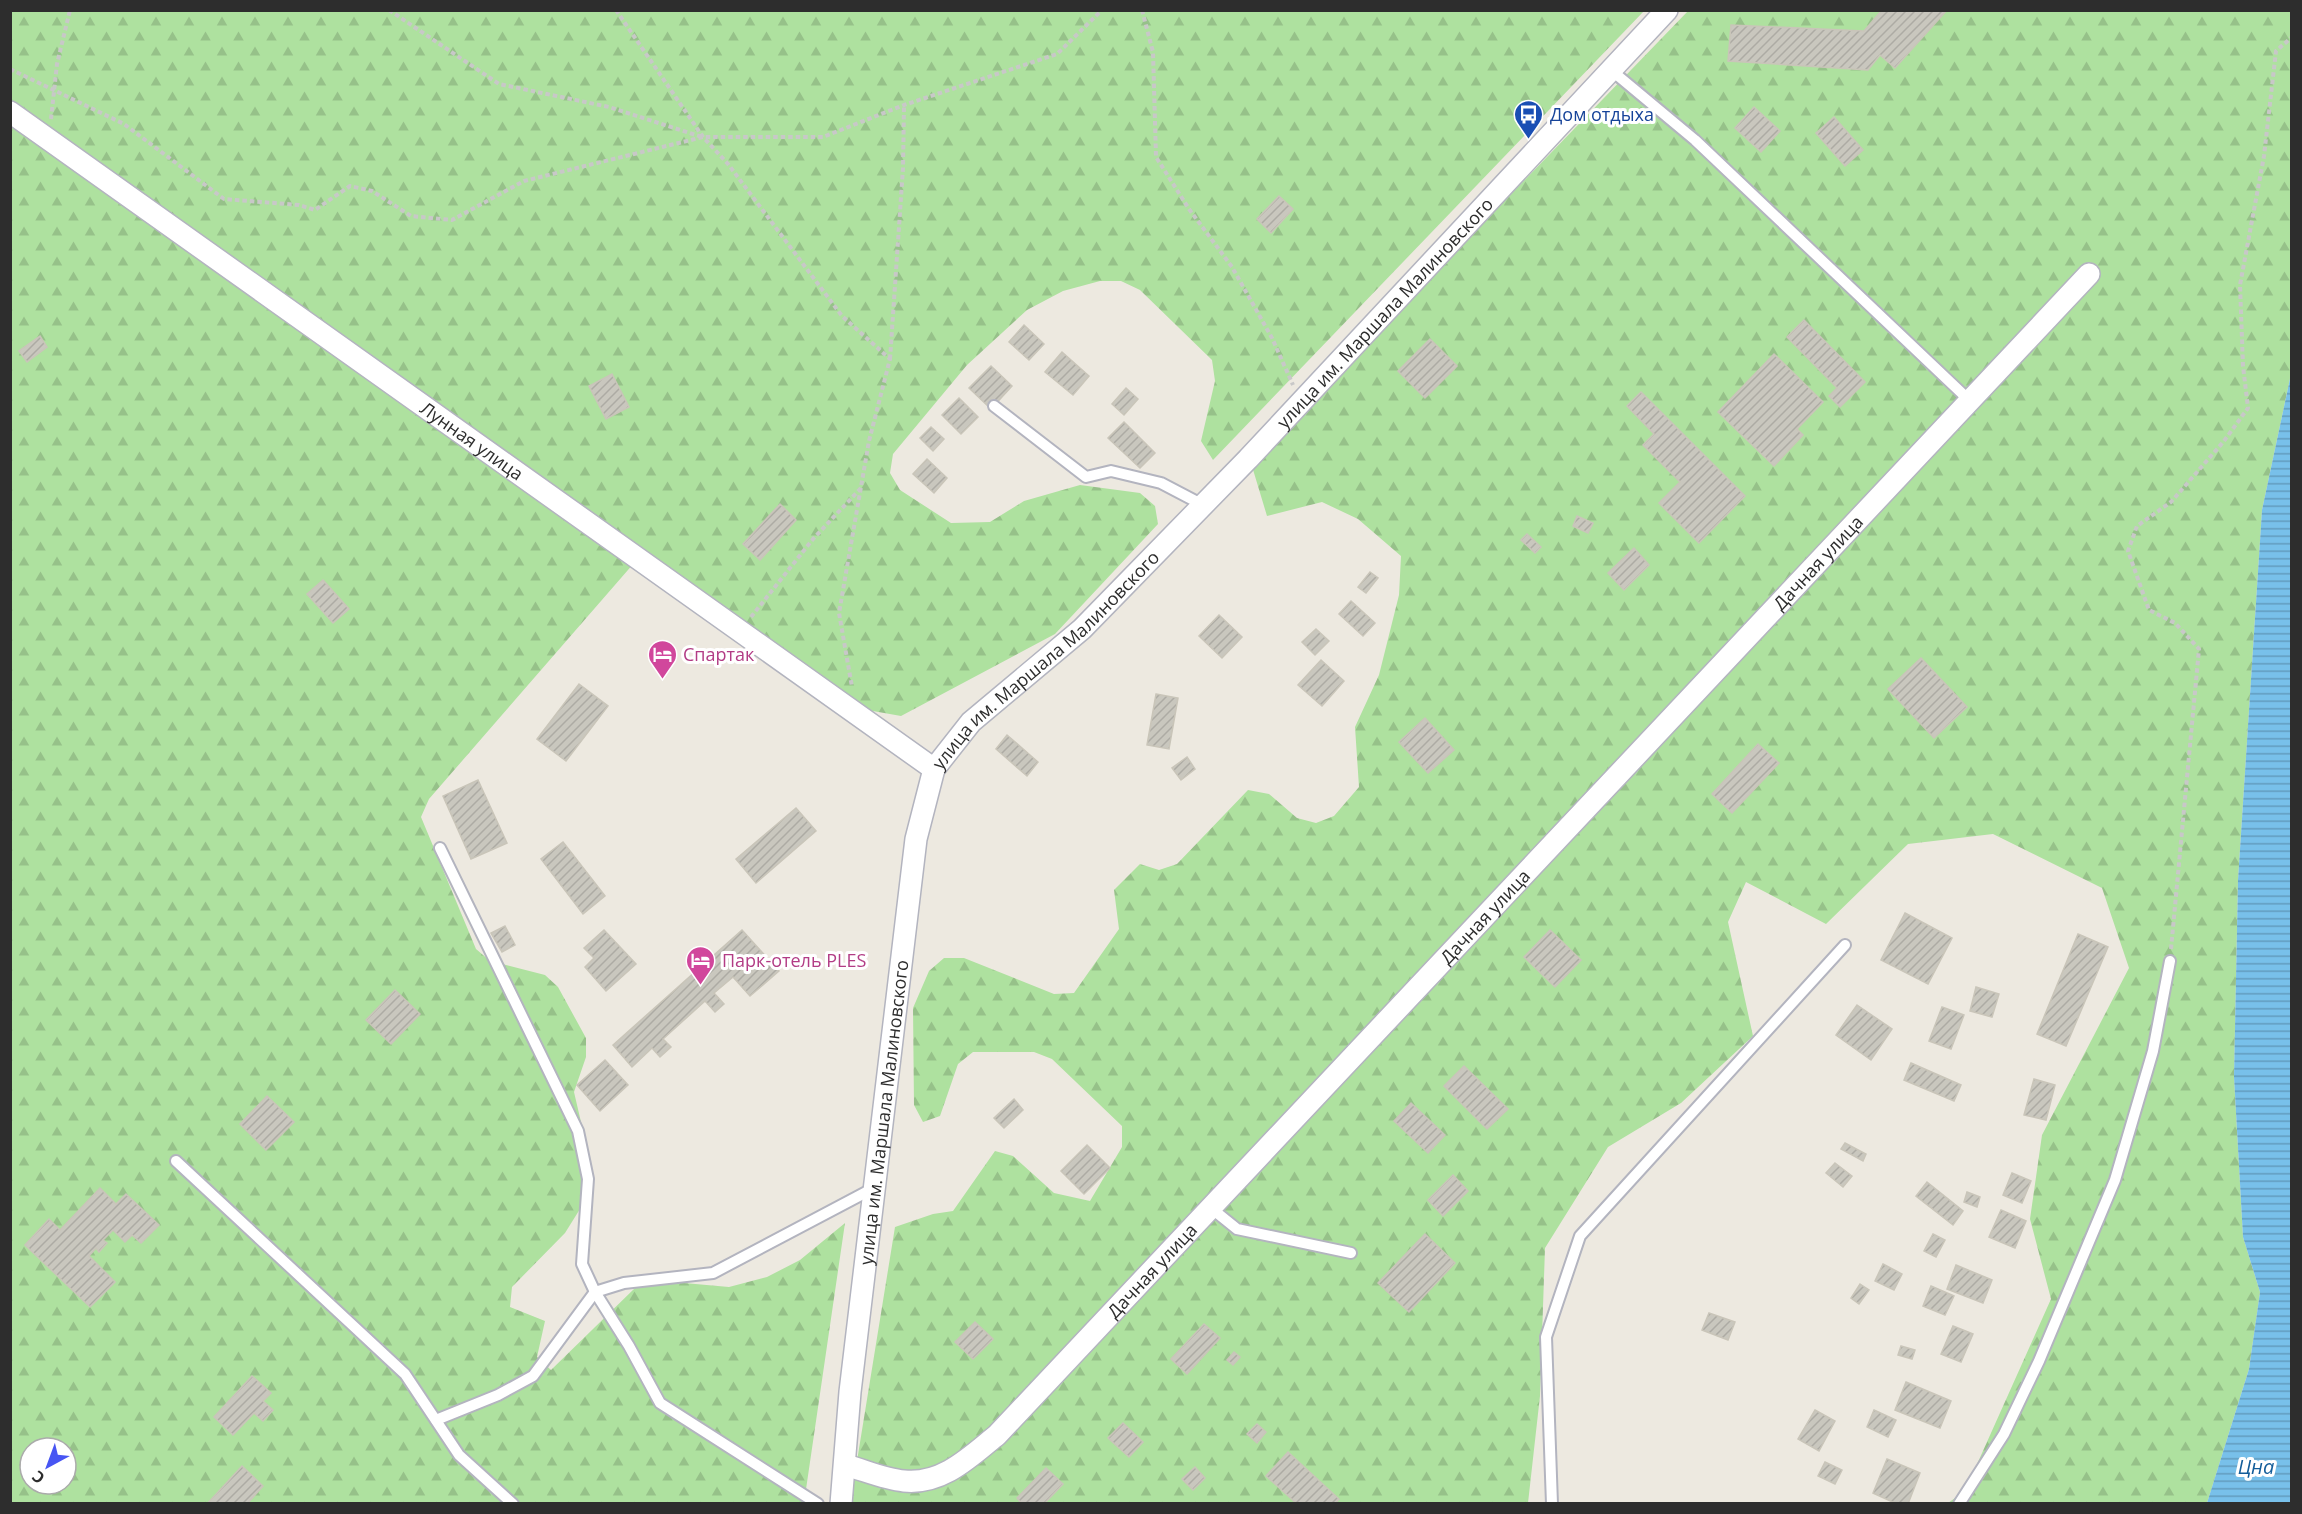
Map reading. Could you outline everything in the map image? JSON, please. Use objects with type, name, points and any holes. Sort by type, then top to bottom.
[{"type":"street","name":"улица им. Маршала Малиновского","points":[[842,1503],[850,1392],[916,839],[934,769],[971,722],[1082,629],[1203,506],[1667,10]]},
{"type":"street","name":"Лунная улица","points":[[10,112],[934,769]]},
{"type":"street","name":"Дачная улица","points":[[845,1465],[904,1481],[935,1479],[962,1463],[997,1435],[2089,274]]},
{"type":"lane","points":[[1611,70],[1695,140],[1970,400]]},
{"type":"lane","points":[[993,406],[1086,477],[1112,471],[1161,483],[1203,506]]},
{"type":"lane","points":[[440,848],[578,1131],[588,1179],[582,1264],[595,1292],[629,1346],[660,1403],[818,1503]]},
{"type":"lane","points":[[1552,1503],[1546,1336],[1580,1236],[1845,945]]},
{"type":"lane","points":[[1959,1503],[1998,1444],[2039,1361],[2115,1180],[2153,1051],[2170,962]]},
{"type":"lane","points":[[176,1161],[405,1374],[459,1455],[513,1503]]},
{"type":"lane","points":[[436,1420],[498,1395],[532,1376],[595,1292],[624,1283],[713,1273],[875,1188]]},
{"type":"lane","points":[[1211,1208],[1237,1229],[1351,1253]]},
{"type":"path","points":[[49,139],[57,64],[70,10]]},
{"type":"path","points":[[389,10],[499,84],[609,107],[703,137]]},
{"type":"path","points":[[616,10],[703,137],[728,164],[842,316],[890,359]]},
{"type":"path","points":[[10,69],[124,124],[224,199],[299,205],[315,210],[350,186],[372,191],[411,216],[452,220],[524,181],[703,137],[823,137],[904,105],[1057,54],[1102,10]]},
{"type":"path","points":[[1142,10],[1154,52],[1156,157],[1189,209],[1232,267],[1272,338],[1301,402]]},
{"type":"path","points":[[2170,962],[2199,649],[2175,623],[2149,610],[2128,551],[2137,526],[2171,502],[2248,408],[2243,366],[2240,285],[2264,156],[2276,51],[2292,37]]},
{"type":"path","points":[[853,712],[856,708],[839,613],[869,441],[890,359],[903,168],[904,105]]},
{"type":"path","points":[[740,632],[813,539],[861,487]]},
{"type":"green space","points":[[10,11],[1644,11],[1213,460],[1201,441],[1215,381],[1212,360],[1140,290],[1121,281],[1100,281],[1063,291],[1027,310],[967,365],[893,454],[890,473],[900,490],[951,523],[990,522],[1024,501],[1080,485],[1140,493],[1155,506],[1158,524],[1055,634],[901,716],[856,708],[792,655],[748,631],[641,555],[429,799],[421,817],[476,949],[490,961],[545,975],[558,987],[586,1038],[586,1057],[574,1092],[591,1165],[585,1201],[565,1233],[512,1287],[510,1307],[545,1321],[537,1357],[551,1370],[635,1288],[673,1282],[729,1287],[767,1277],[800,1260],[845,1223],[804,1503],[11,1503]]},
{"type":"green space","points":[[1688,11],[2291,11],[2291,374],[2262,510],[2238,880],[2234,1077],[2243,1237],[2260,1292],[2249,1369],[2207,1503],[1948,1503],[1965,1491],[2051,1299],[2030,1219],[2042,1135],[2129,968],[2102,888],[1993,834],[1908,844],[1826,924],[1746,882],[1728,922],[1753,1036],[1681,1103],[1608,1147],[1545,1248],[1540,1396],[1528,1503],[850,1504],[895,1227],[933,1214],[953,1211],[995,1151],[1013,1156],[1054,1193],[1090,1201],[1122,1147],[1122,1126],[1052,1059],[1034,1052],[973,1052],[958,1064],[940,1116],[923,1122],[914,1105],[913,1008],[929,971],[944,958],[964,958],[1054,994],[1074,993],[1119,929],[1114,890],[1140,864],[1159,870],[1177,864],[1248,790],[1269,794],[1297,818],[1316,823],[1334,816],[1359,787],[1355,727],[1379,675],[1399,595],[1401,556],[1358,519],[1322,502],[1267,516],[1251,463]]},
{"type":"water","name":"Цна","points":[[2291,374],[2291,1503],[2207,1503],[2249,1369],[2260,1292],[2243,1237],[2234,1077],[2238,880],[2262,510]]},
{"type":"building","points":[[1882,10],[1947,10],[1895,68],[1880,55],[1868,70],[1728,61],[1731,25],[1864,31]]},
{"type":"building","points":[[1754,107],[1780,131],[1761,152],[1735,128]]},
{"type":"building","points":[[1834,117],[1863,150],[1845,166],[1816,133]]},
{"type":"building","points":[[1279,196],[1293,209],[1271,233],[1257,219]]},
{"type":"building","points":[[1804,320],[1865,382],[1840,407],[1829,396],[1837,388],[1787,337]]},
{"type":"building","points":[[1024,325],[1044,344],[1029,360],[1009,342]]},
{"type":"building","points":[[40,336],[47,347],[27,362],[19,351]]},
{"type":"building","points":[[1430,339],[1457,366],[1425,398],[1398,371]]},
{"type":"building","points":[[1062,352],[1089,376],[1073,395],[1045,372]]},
{"type":"building","points":[[1774,354],[1823,402],[1797,429],[1803,435],[1774,466],[1718,412]]},
{"type":"building","points":[[991,366],[1012,386],[991,409],[969,388]]},
{"type":"building","points":[[612,374],[629,407],[606,419],[589,386]]},
{"type":"building","points":[[1126,388],[1138,399],[1124,415],[1112,404]]},
{"type":"building","points":[[1641,392],[1745,496],[1699,543],[1659,503],[1680,482],[1643,445],[1654,434],[1627,406]]},
{"type":"building","points":[[959,398],[978,417],[961,434],[942,415]]},
{"type":"building","points":[[1124,422],[1155,453],[1140,468],[1108,438]]},
{"type":"building","points":[[931,427],[944,439],[933,451],[920,438]]},
{"type":"building","points":[[927,459],[947,478],[934,493],[913,474]]},
{"type":"building","points":[[780,504],[796,520],[760,560],[743,544]]},
{"type":"building","points":[[1577,516],[1593,523],[1588,533],[1573,526]]},
{"type":"building","points":[[1527,534],[1541,547],[1535,553],[1521,540]]},
{"type":"building","points":[[1634,548],[1649,565],[1624,590],[1608,573]]},
{"type":"building","points":[[1370,572],[1378,578],[1366,593],[1358,587]]},
{"type":"building","points":[[323,580],[349,609],[333,623],[307,594]]},
{"type":"building","points":[[1351,601],[1375,623],[1363,636],[1339,614]]},
{"type":"building","points":[[1219,615],[1242,637],[1222,658],[1199,636]]},
{"type":"building","points":[[1316,629],[1329,641],[1315,655],[1302,642]]},
{"type":"building","points":[[1921,658],[1967,707],[1934,738],[1888,689]]},
{"type":"building","points":[[1321,660],[1344,681],[1322,706],[1298,685]]},
{"type":"building","points":[[579,684],[608,706],[566,761],[537,739]]},
{"type":"building","points":[[1156,694],[1178,698],[1169,749],[1147,745]]},
{"type":"building","points":[[1425,718],[1454,750],[1428,773],[1399,742]]},
{"type":"building","points":[[1007,735],[1038,762],[1027,776],[996,749]]},
{"type":"building","points":[[1758,744],[1779,763],[1732,813],[1712,794]]},
{"type":"building","points":[[1187,757],[1195,769],[1181,780],[1172,768]]},
{"type":"building","points":[[478,780],[507,843],[471,859],[443,796]]},
{"type":"building","points":[[796,808],[816,831],[756,883],[736,859]]},
{"type":"building","points":[[563,842],[605,896],[583,914],[541,859]]},
{"type":"building","points":[[1905,913],[1952,938],[1928,984],[1881,960]]},
{"type":"building","points":[[505,926],[515,945],[502,952],[491,933]]},
{"type":"building","points":[[604,930],[636,964],[606,991],[585,967],[594,958],[584,948]]},
{"type":"building","points":[[742,930],[779,971],[750,996],[733,977],[714,993],[724,1004],[715,1012],[705,1001],[663,1039],[671,1047],[660,1057],[652,1048],[632,1067],[613,1045]]},
{"type":"building","points":[[1550,930],[1581,960],[1555,987],[1524,957]]},
{"type":"building","points":[[2078,934],[2108,947],[2066,1046],[2037,1034]]},
{"type":"building","points":[[1976,987],[1999,994],[1992,1017],[1970,1011]]},
{"type":"building","points":[[395,990],[420,1014],[391,1044],[366,1020]]},
{"type":"building","points":[[1857,1005],[1892,1029],[1871,1060],[1836,1035]]},
{"type":"building","points":[[1942,1007],[1964,1015],[1951,1049],[1929,1041]]},
{"type":"building","points":[[605,1060],[628,1085],[600,1111],[577,1085]]},
{"type":"building","points":[[1911,1063],[1961,1085],[1954,1101],[1904,1080]]},
{"type":"building","points":[[1464,1066],[1508,1109],[1487,1129],[1444,1086]]},
{"type":"building","points":[[2034,1079],[2055,1085],[2046,1120],[2024,1115]]},
{"type":"building","points":[[267,1096],[294,1122],[266,1150],[240,1124]]},
{"type":"building","points":[[1014,1099],[1023,1110],[1004,1128],[994,1118]]},
{"type":"building","points":[[1411,1103],[1445,1135],[1428,1153],[1394,1121]]},
{"type":"building","points":[[1845,1143],[1866,1154],[1863,1161],[1841,1149]]},
{"type":"building","points":[[1087,1145],[1110,1168],[1084,1194],[1061,1171]]},
{"type":"building","points":[[1835,1163],[1852,1176],[1843,1187],[1826,1173]]},
{"type":"building","points":[[2012,1173],[2031,1181],[2022,1203],[2003,1195]]},
{"type":"building","points":[[1453,1175],[1468,1191],[1443,1216],[1428,1200]]},
{"type":"building","points":[[1927,1182],[1963,1211],[1953,1225],[1916,1196]]},
{"type":"building","points":[[100,1188],[116,1204],[126,1194],[159,1225],[141,1243],[132,1235],[125,1242],[113,1230],[103,1240],[107,1243],[99,1252],[96,1248],[89,1256],[115,1282],[90,1307],[25,1245],[49,1219],[60,1230]]},
{"type":"building","points":[[1967,1192],[1980,1197],[1977,1207],[1964,1202]]},
{"type":"building","points":[[2001,1210],[2026,1221],[2015,1248],[1989,1237]]},
{"type":"building","points":[[1425,1234],[1455,1263],[1409,1312],[1378,1283]]},
{"type":"building","points":[[1933,1234],[1945,1240],[1936,1257],[1924,1251]]},
{"type":"building","points":[[1883,1264],[1902,1274],[1894,1290],[1875,1281]]},
{"type":"building","points":[[1956,1265],[1992,1280],[1983,1303],[1947,1289]]},
{"type":"building","points":[[1860,1284],[1869,1290],[1859,1304],[1851,1298]]},
{"type":"building","points":[[1931,1286],[1954,1296],[1945,1315],[1923,1306]]},
{"type":"building","points":[[1709,1313],[1735,1322],[1728,1340],[1702,1330]]},
{"type":"building","points":[[975,1322],[993,1339],[973,1359],[955,1342]]},
{"type":"building","points":[[1204,1324],[1220,1338],[1187,1374],[1171,1359]]},
{"type":"building","points":[[1953,1326],[1973,1334],[1961,1362],[1941,1354]]},
{"type":"building","points":[[1901,1346],[1915,1350],[1912,1359],[1898,1355]]},
{"type":"building","points":[[1234,1352],[1240,1357],[1233,1365],[1227,1360]]},
{"type":"building","points":[[252,1376],[271,1393],[263,1401],[273,1410],[263,1421],[254,1413],[233,1435],[214,1417]]},
{"type":"building","points":[[1906,1382],[1951,1401],[1940,1428],[1895,1410]]},
{"type":"building","points":[[1815,1410],[1835,1421],[1819,1451],[1798,1439]]},
{"type":"building","points":[[1874,1410],[1896,1420],[1888,1437],[1867,1427]]},
{"type":"building","points":[[1123,1423],[1143,1442],[1129,1457],[1108,1438]]},
{"type":"building","points":[[1257,1424],[1266,1432],[1257,1443],[1247,1434]]},
{"type":"building","points":[[1288,1452],[1339,1499],[1335,1504],[1297,1504],[1266,1476]]},
{"type":"building","points":[[1887,1459],[1920,1473],[1908,1504],[1897,1504],[1873,1493]]},
{"type":"building","points":[[1825,1462],[1842,1470],[1835,1484],[1818,1476]]},
{"type":"building","points":[[242,1466],[263,1486],[247,1504],[207,1504]]},
{"type":"building","points":[[1195,1467],[1205,1478],[1193,1490],[1182,1479]]},
{"type":"building","points":[[1046,1468],[1063,1484],[1044,1504],[1022,1504],[1017,1498]]},
{"type":"place","name":"Дом отдыха","points":[[1529,140]]},
{"type":"place","name":"Спартак","points":[[662,680]]},
{"type":"place","name":"Парк-отель PLES","points":[[701,986]]}]
